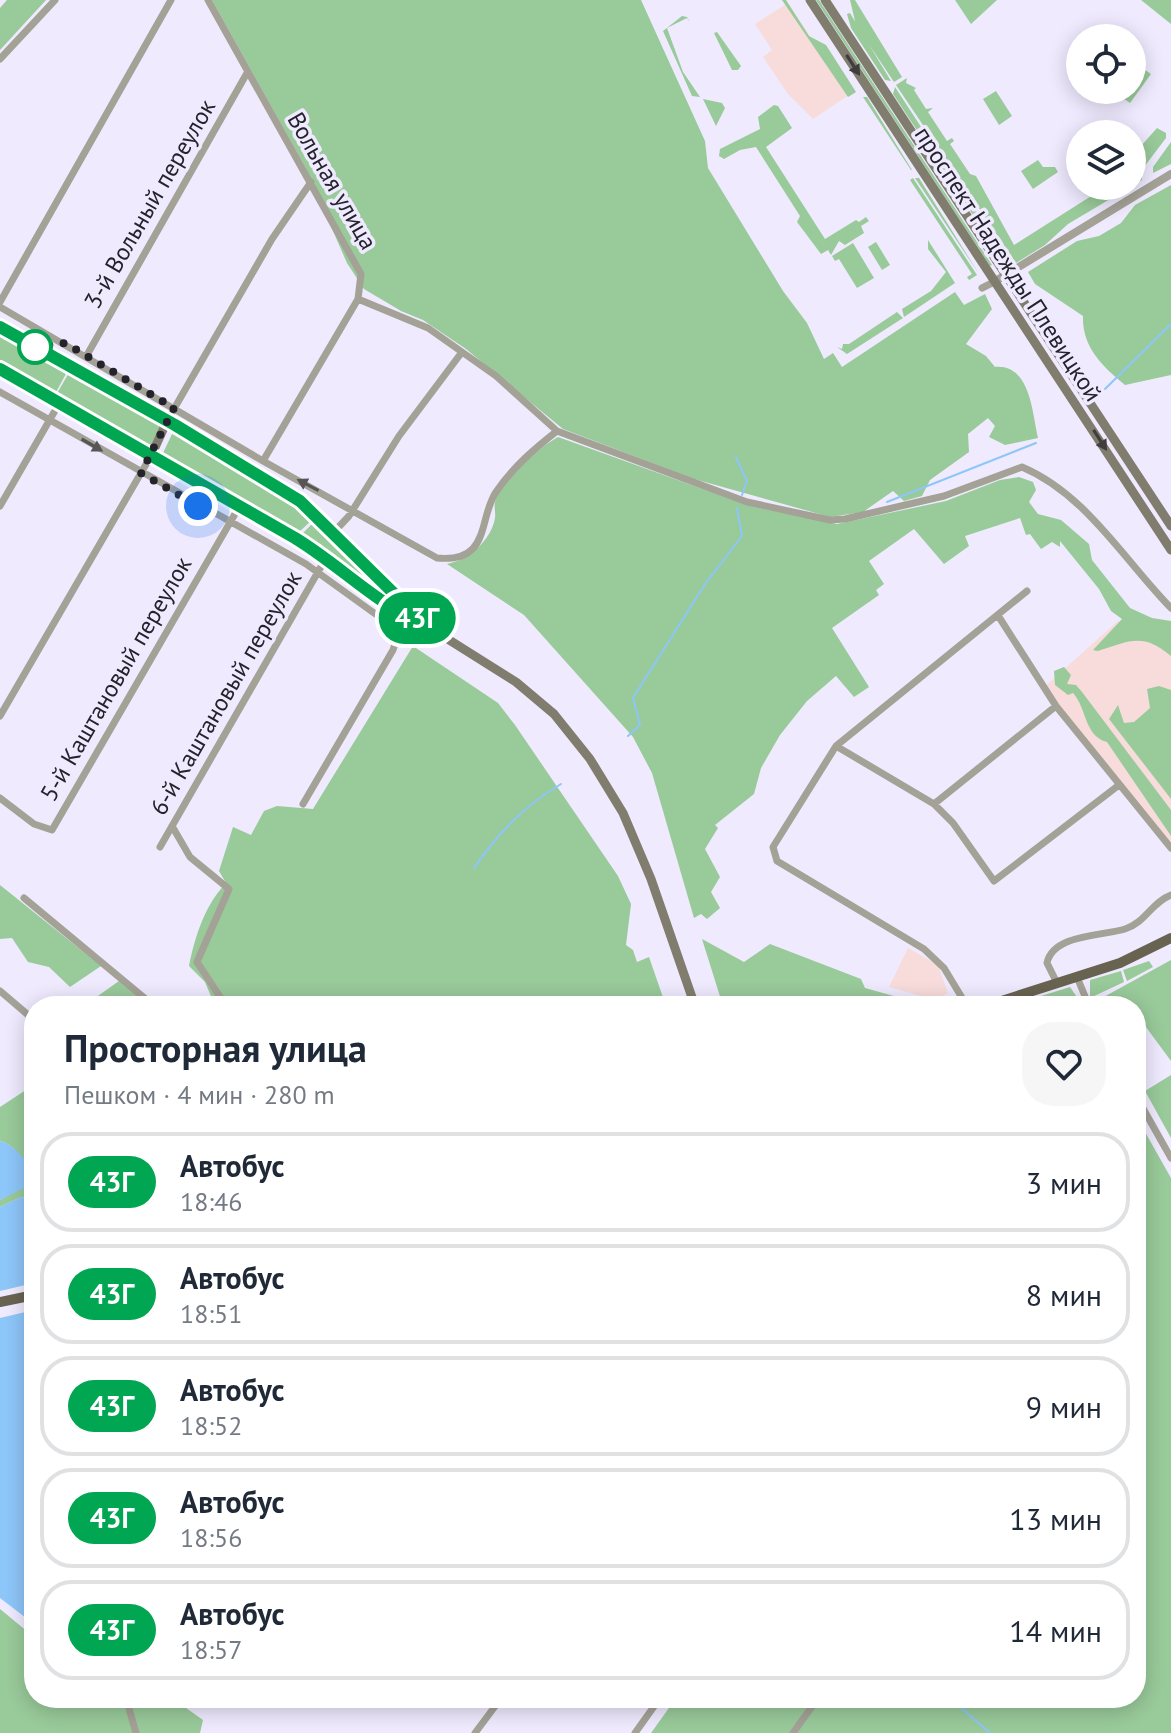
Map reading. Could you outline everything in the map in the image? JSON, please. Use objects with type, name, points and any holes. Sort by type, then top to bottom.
[{"type":"main road","name":"проспект Надежды Плевицкой","points":[[810,0],[1171,550]]},
{"type":"main road","name":"проспект Надежды Плевицкой","points":[[825,0],[1170,522]]},
{"type":"main road","points":[[0,327],[167,421],[300,501],[427,626]]},
{"type":"main road","points":[[0,369],[152,454],[326,558],[387,607],[427,626],[536,698],[570,731],[590,759],[639,848],[691,996]]},
{"type":"main road","points":[[152,454],[167,421]]},
{"type":"main road","points":[[387,607],[395,604],[394,596]]},
{"type":"main road","points":[[1017,996],[1138,956],[1171,938]]},
{"type":"main road","points":[[0,1302],[24,1297]]},
{"type":"street","points":[[0,59],[55,0]]},
{"type":"street","points":[[171,0],[0,304],[263,461],[437,558],[451,559],[466,554],[484,529],[494,495],[532,450],[557,431]]},
{"type":"street","name":"Вольная улица","points":[[208,0],[361,274],[358,299]]},
{"type":"street","name":"3-й Вольный переулок","points":[[87,355],[247,73]]},
{"type":"street","points":[[982,288],[1171,174]]},
{"type":"street","points":[[167,421],[272,239],[311,182]]},
{"type":"street","points":[[263,461],[358,299],[411,320],[462,352],[496,376],[557,431],[747,502],[830,520],[944,496],[1022,467],[1040,474],[1075,503],[1123,551],[1171,608]]},
{"type":"street","points":[[334,532],[353,510],[399,436],[462,352]]},
{"type":"street","points":[[0,392],[318,572],[399,631],[400,636],[303,804]]},
{"type":"street","points":[[0,506],[60,402]]},
{"type":"street","points":[[0,716],[152,454]]},
{"type":"street","name":"5-й Каштановый переулок","points":[[0,798],[34,824],[52,830],[239,507]]},
{"type":"street","name":"6-й Каштановый переулок","points":[[160,847],[326,558]]},
{"type":"street","points":[[961,996],[944,968],[924,949],[777,861],[773,847],[836,746],[978,629],[999,617],[1027,591]]},
{"type":"street","points":[[999,617],[1056,706],[1171,848]]},
{"type":"street","points":[[934,804],[1056,706]]},
{"type":"street","points":[[836,746],[934,804],[953,823],[994,881],[1119,785]]},
{"type":"street","points":[[172,826],[190,857],[208,875],[229,889],[197,962],[219,996]]},
{"type":"street","points":[[1057,983],[1047,963],[1055,950],[1095,933],[1129,928],[1156,901],[1171,895]]},
{"type":"street","points":[[24,898],[142,996]]},
{"type":"street","points":[[1077,977],[1085,996]]},
{"type":"street","points":[[0,991],[24,1011]]},
{"type":"street","points":[[1146,1114],[1171,1158]]},
{"type":"street","points":[[129,1708],[136,1733]]},
{"type":"street","points":[[475,1733],[494,1708]]},
{"type":"street","points":[[635,1733],[653,1708]]},
{"type":"street","points":[[793,1733],[811,1708]]},
{"type":"shaded area","points":[[788,3],[849,95],[813,119],[788,94],[763,57],[772,50],[755,24]]},
{"type":"shaded area","points":[[1118,621],[1141,631],[1171,653],[1171,850],[1043,688]]},
{"type":"shaded area","points":[[908,948],[938,965],[948,993],[921,996],[889,987]]},
{"type":"green space","points":[[7,0],[46,0],[0,50],[0,8]]},
{"type":"green space","points":[[212,0],[641,0],[705,141],[708,168],[783,291],[807,323],[824,359],[833,353],[842,367],[955,292],[964,305],[985,294],[992,309],[966,344],[986,356],[995,367],[1016,373],[1027,391],[1038,438],[1005,445],[989,437],[995,426],[988,418],[968,434],[969,452],[930,480],[922,496],[904,501],[893,491],[863,512],[830,517],[694,479],[563,429],[466,349],[423,320],[364,289],[347,263],[305,167]]},
{"type":"green space","points":[[782,0],[786,0],[809,36],[826,45],[856,92],[848,97]]},
{"type":"green space","points":[[816,0],[819,0],[992,265],[990,266]]},
{"type":"green space","points":[[850,0],[855,0],[902,77],[894,82],[856,25]]},
{"type":"green space","points":[[955,0],[997,0],[971,24]]},
{"type":"green space","points":[[1141,0],[1171,0],[1171,24]]},
{"type":"green space","points":[[850,13],[891,81],[885,80],[851,28],[847,14]]},
{"type":"green space","points":[[682,16],[687,17],[690,22],[687,18],[667,28],[683,72],[700,97],[692,96],[663,31]]},
{"type":"green space","points":[[717,32],[741,66],[738,70],[732,70],[714,33]]},
{"type":"green space","points":[[907,78],[906,83],[916,88],[914,90],[926,109],[933,108],[928,112],[947,141],[952,138],[954,141],[950,144],[970,174],[976,176],[1014,245],[1085,200],[1108,200],[1068,224],[1045,245],[1016,263],[896,85]]},
{"type":"green space","points":[[895,87],[1006,257],[1002,259],[893,94]]},
{"type":"green space","points":[[996,91],[1012,116],[999,125],[983,99]]},
{"type":"green space","points":[[863,97],[867,97],[912,170],[911,170]]},
{"type":"green space","points":[[703,99],[722,103],[725,108],[716,126]]},
{"type":"green space","points":[[774,105],[778,106],[792,128],[766,147],[825,239],[856,220],[859,222],[866,217],[869,221],[861,226],[864,233],[845,245],[839,241],[831,255],[828,250],[821,254],[797,222],[800,216],[756,147],[740,150],[724,159],[719,156],[720,149],[760,129],[758,117]]},
{"type":"green space","points":[[1157,128],[1166,133],[1166,138],[1146,164],[1146,140]]},
{"type":"green space","points":[[1171,142],[1171,164],[1153,173],[1153,167]]},
{"type":"green space","points":[[1038,160],[1043,167],[1055,167],[1058,172],[1033,189],[1021,171]]},
{"type":"green space","points":[[913,178],[977,275],[969,280],[967,277],[972,274],[910,180]]},
{"type":"green space","points":[[915,178],[919,178],[979,274]]},
{"type":"green space","points":[[1171,185],[1171,375],[1125,385],[1095,355],[1086,337],[1083,316],[1035,284],[1028,272],[1077,241],[1099,236],[1121,223],[1135,205]]},
{"type":"green space","points":[[928,240],[955,283],[904,317],[902,309],[931,291],[946,272],[928,249]]},
{"type":"green space","points":[[876,242],[890,265],[882,270],[868,247]]},
{"type":"green space","points":[[853,243],[874,278],[857,288],[839,259],[835,261],[832,256]]},
{"type":"green space","points":[[897,312],[903,318],[847,354],[837,347],[842,349],[843,344],[849,344]]},
{"type":"green space","points":[[0,332],[68,370],[55,394],[0,364]]},
{"type":"green space","points":[[70,371],[158,421],[161,426],[152,444],[146,446],[56,395]]},
{"type":"green space","points":[[174,430],[314,518],[297,534],[162,455]]},
{"type":"green space","points":[[558,437],[750,506],[837,524],[946,501],[1000,480],[1019,477],[1033,482],[1036,490],[1029,502],[1038,514],[1061,520],[1089,544],[1092,560],[1130,608],[1152,618],[1171,621],[1171,656],[1144,641],[1093,650],[1122,619],[1111,611],[1099,589],[1060,541],[1060,547],[1052,542],[1041,549],[1030,534],[1026,535],[1020,518],[965,536],[969,546],[944,564],[914,529],[869,561],[884,584],[876,590],[879,595],[832,628],[869,687],[854,697],[836,676],[807,701],[780,735],[761,768],[754,794],[715,825],[718,828],[705,849],[720,877],[711,892],[720,908],[707,919],[701,914],[694,918],[652,773],[633,737],[524,615],[447,564],[470,554],[484,542],[493,526],[496,499],[506,482],[541,448]]},
{"type":"green space","points":[[316,520],[387,596],[386,599],[300,536]]},
{"type":"green space","points":[[413,646],[498,703],[515,725],[618,876],[631,904],[626,945],[633,950],[637,962],[649,957],[663,996],[211,996],[205,982],[189,966],[202,922],[212,901],[226,883],[219,871],[233,827],[251,835],[264,811],[277,806],[313,809]]},
{"type":"green space","points":[[1064,667],[1071,675],[1067,684],[1076,685],[1082,692],[1171,810],[1171,836],[1107,742],[1094,734],[1078,699],[1073,693],[1068,695],[1055,685],[1054,671]]},
{"type":"green space","points":[[1159,686],[1171,690],[1171,799],[1109,719],[1118,705],[1124,723],[1134,722],[1150,708],[1147,689]]},
{"type":"green space","points":[[0,885],[101,966],[70,987],[49,967],[28,962],[12,938],[0,939]]},
{"type":"green space","points":[[702,939],[744,962],[770,944],[861,979],[865,988],[894,996],[720,996]]},
{"type":"green space","points":[[1171,960],[1171,1061],[1146,1027],[1146,996],[1106,996]]},
{"type":"green space","points":[[1149,961],[1153,967],[1127,981],[1123,970]]},
{"type":"green space","points":[[1121,971],[1124,982],[1090,996],[1090,980]]},
{"type":"green space","points":[[119,981],[137,996],[98,996]]},
{"type":"green space","points":[[1070,987],[1076,996],[1041,996]]},
{"type":"green space","points":[[1171,1075],[1171,1138],[1146,1093]]},
{"type":"green space","points":[[24,1091],[24,1160],[11,1146],[0,1141],[0,1107]]},
{"type":"green space","points":[[1146,1134],[1171,1178],[1171,1733],[651,1733],[669,1708],[1146,1708]]},
{"type":"green space","points":[[24,1187],[24,1197],[0,1207],[0,1200]]},
{"type":"green space","points":[[0,1609],[24,1629],[24,1708],[186,1708],[203,1720],[200,1733],[0,1733]]},
{"type":"water","points":[[0,1141],[12,1147],[24,1160],[24,1188],[0,1200]]},
{"type":"water","points":[[24,1197],[24,1285],[0,1291],[0,1207]]},
{"type":"water","points":[[24,1312],[24,1616],[0,1598],[0,1318]]},
{"type":"waterway","points":[[1105,389],[1171,324]]},
{"type":"waterway","points":[[887,502],[1036,443]]},
{"type":"waterway","points":[[736,457],[747,481],[742,495]]},
{"type":"waterway","points":[[628,736],[640,725],[633,698],[705,584],[742,536],[737,508]]},
{"type":"waterway","points":[[474,868],[513,821],[535,801],[561,784]]},
{"type":"waterway","points":[[961,1708],[990,1733]]},
{"type":"bus line","name":"43Г","points":[[0,327],[175,425],[300,501],[427,626],[379,602],[326,558],[295,538],[0,369]]},
{"type":"route","points":[[35,347],[65,343],[174,408],[141,473],[198,506]]}]
